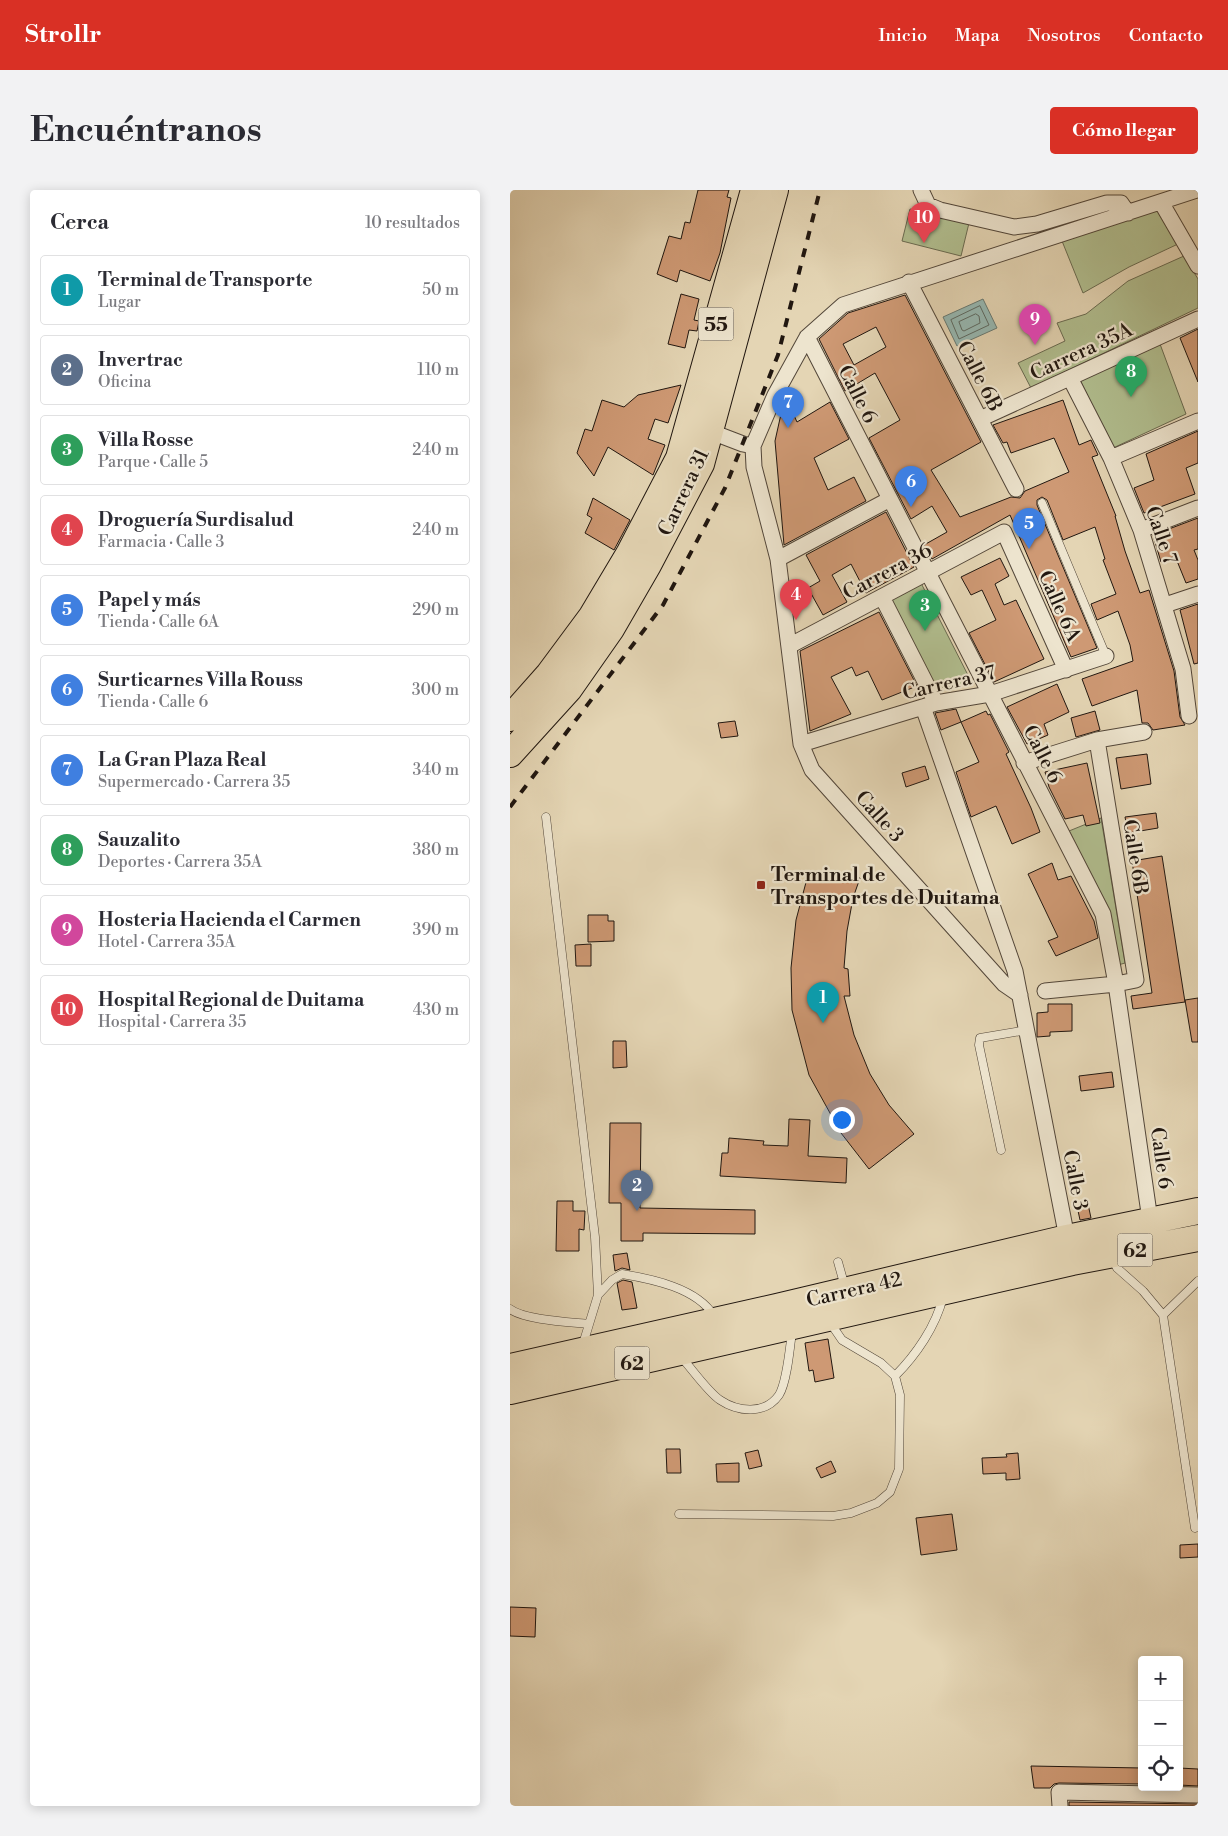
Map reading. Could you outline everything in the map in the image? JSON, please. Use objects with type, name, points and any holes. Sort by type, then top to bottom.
[{"type":"highway","name":"Carrera 31","points":[[510,718],[549,674],[592,616],[629,554],[679,458],[754,190]]},
{"type":"highway","name":"Carrera 31","points":[[510,754],[569,689],[611,629],[648,565],[701,464],[775,190]]},
{"type":"highway","points":[[700,384],[705,394],[704,420],[706,427],[710,431]]},
{"type":"highway","name":"Carrera 42","points":[[510,1367],[717,1321],[793,1326],[844,1305],[944,1291],[1070,1250],[1150,1220],[1198,1211]]},
{"type":"highway","name":"Carrera 42","points":[[510,1391],[677,1352],[752,1324],[844,1305],[1070,1250],[1110,1255],[1198,1238]]},
{"type":"street","points":[[921,190],[928,205],[940,210],[1014,227],[1038,224],[1107,203],[1121,203],[1128,213]]},
{"type":"street","points":[[710,431],[752,446],[775,395],[807,337],[843,305],[909,282],[1198,190]]},
{"type":"street","points":[[1161,202],[1198,266]]},
{"type":"street","name":"Calle 6B","points":[[909,282],[1016,489]]},
{"type":"street","name":"Carrera 35A","points":[[980,419],[1198,319]]},
{"type":"street","name":"Calle 6","points":[[807,337],[1103,914],[1116,984],[1150,1220]]},
{"type":"street","name":"Calle 7","points":[[1070,378],[1111,458],[1141,530],[1165,605],[1191,669],[1189,716]]},
{"type":"street","points":[[1111,458],[1198,421]]},
{"type":"street","name":"Calle 3","points":[[752,446],[754,467],[778,559],[801,744],[812,770],[1004,984],[1020,995],[1070,1250]]},
{"type":"street","points":[[778,559],[890,499]]},
{"type":"street","points":[[1141,530],[1198,508]]},
{"type":"street","name":"Carrera 36","points":[[789,646],[1004,532]]},
{"type":"street","name":"Calle 6A","points":[[1004,532],[1066,670]]},
{"type":"street","points":[[1165,605],[1198,594]]},
{"type":"street","points":[[882,597],[929,705],[1015,971],[1020,995]]},
{"type":"street","name":"Carrera 37","points":[[801,744],[929,705],[990,694],[1106,656]]},
{"type":"street","points":[[1024,763],[1098,740],[1144,732]]},
{"type":"street","name":"Calle 6B","points":[[1098,740],[1136,980],[1116,984]]},
{"type":"street","points":[[1046,991],[1116,984]]},
{"type":"street","points":[[1059,1799],[1198,1795]]},
{"type":"lane","points":[[1042,503],[1106,656]]},
{"type":"lane","points":[[546,817],[595,1237],[598,1295],[581,1351]]},
{"type":"lane","points":[[1001,1150],[979,1044],[980,1038],[1027,1030]]},
{"type":"lane","points":[[1110,1255],[1117,1268],[1143,1291],[1163,1315],[1195,1528]]},
{"type":"lane","points":[[679,1514],[834,1516],[851,1513],[877,1503],[890,1492],[899,1469],[900,1395],[896,1376],[881,1363],[842,1340],[836,1333],[844,1305],[838,1262]]},
{"type":"lane","points":[[598,1295],[612,1280],[622,1274],[650,1278],[685,1291],[710,1310],[717,1321]]},
{"type":"lane","points":[[1163,1315],[1198,1280]]},
{"type":"lane","points":[[896,1376],[910,1361],[935,1321],[941,1307],[944,1291]]},
{"type":"lane","points":[[510,1309],[515,1313],[545,1319],[589,1324]]},
{"type":"lane","points":[[677,1352],[719,1399],[734,1408],[755,1410],[767,1405],[779,1395],[787,1371],[793,1326]]},
{"type":"green space","points":[[910,209],[969,223],[961,256],[902,241]]},
{"type":"green space","points":[[1158,210],[1178,244],[1129,267],[1083,293],[1062,241]]},
{"type":"green space","points":[[1184,256],[1198,279],[1198,308],[1031,388],[1018,363],[1065,341],[1057,323],[1086,314],[1128,281]]},
{"type":"green space","points":[[1160,344],[1186,414],[1113,448],[1080,380]]},
{"type":"green space","points":[[921,583],[972,683],[935,689],[888,598]]},
{"type":"green space","points":[[1101,818],[1125,963],[1118,965],[1107,905],[1069,831]]},
{"type":"water","points":[[983,299],[997,328],[957,346],[943,317]]},
{"type":"building","points":[[698,190],[729,190],[727,197],[731,198],[720,253],[710,281],[680,270],[677,282],[657,274],[669,236],[681,239],[685,222],[690,223]]},
{"type":"building","points":[[681,294],[699,299],[694,320],[699,321],[697,331],[689,330],[685,348],[668,344]]},
{"type":"building","points":[[905,295],[981,442],[931,470],[960,517],[1011,497],[1020,498],[1025,491],[1069,472],[1054,438],[1011,453],[1007,442],[1003,443],[993,425],[1063,400],[1079,445],[1091,440],[1098,455],[1092,457],[1116,516],[1125,551],[1140,593],[1149,590],[1174,671],[1180,717],[1185,725],[1153,730],[1148,723],[1142,723],[1137,690],[1092,706],[1082,679],[1133,661],[1130,645],[1118,611],[1097,620],[1091,604],[1116,594],[1103,560],[1105,559],[1095,527],[1063,540],[1047,500],[1042,497],[1037,500],[1037,505],[1097,648],[1071,657],[1010,515],[932,559],[924,545],[947,532],[932,506],[911,519],[869,438],[900,420],[875,373],[845,391],[819,339],[848,313]],"holes":[[[876,327],[886,347],[854,365],[843,344]]]},
{"type":"building","points":[[1198,329],[1198,382],[1180,338]]},
{"type":"building","points":[[681,385],[668,423],[655,419],[648,439],[665,445],[653,475],[608,447],[594,476],[577,453],[585,429],[592,431],[602,400],[624,407],[638,395]]},
{"type":"building","points":[[785,396],[797,422],[830,402],[849,439],[814,458],[828,490],[854,477],[866,501],[784,545],[775,441]]},
{"type":"building","points":[[1198,431],[1198,463],[1186,468],[1195,494],[1144,513],[1134,488],[1154,480],[1146,454]]},
{"type":"building","points":[[593,498],[630,520],[614,550],[585,533],[592,518],[587,515]]},
{"type":"building","points":[[886,512],[914,567],[866,593],[851,564],[832,575],[847,602],[823,615],[808,588],[820,581],[806,555]]},
{"type":"building","points":[[1198,518],[1198,549],[1194,550],[1198,560],[1198,579],[1186,583],[1175,556],[1161,562],[1153,535]]},
{"type":"building","points":[[1000,558],[1009,576],[995,584],[1004,605],[1016,600],[1044,659],[994,682],[969,633],[996,620],[982,590],[971,595],[961,577]]},
{"type":"building","points":[[1198,604],[1198,663],[1194,664],[1180,610]]},
{"type":"building","points":[[879,612],[917,686],[882,700],[868,671],[856,676],[852,667],[831,677],[851,714],[810,731],[800,651]]},
{"type":"building","points":[[1057,684],[1069,712],[1044,724],[1048,735],[1027,744],[1007,707]]},
{"type":"building","points":[[956,709],[961,722],[941,730],[935,713]]},
{"type":"building","points":[[986,711],[988,715],[990,714],[1009,752],[1006,754],[1040,832],[1012,844],[996,806],[971,817],[956,772],[979,762],[961,722]]},
{"type":"building","points":[[1095,711],[1100,730],[1076,737],[1071,718]]},
{"type":"building","points":[[735,721],[738,736],[721,738],[718,723]]},
{"type":"building","points":[[1147,754],[1151,784],[1121,789],[1116,758]]},
{"type":"building","points":[[1087,763],[1100,823],[1086,826],[1083,815],[1065,819],[1049,787],[1045,772]]},
{"type":"building","points":[[925,766],[929,779],[906,787],[902,773]]},
{"type":"building","points":[[1156,813],[1158,828],[1128,833],[1125,817]]},
{"type":"building","points":[[1162,856],[1185,1002],[1133,1009],[1131,996],[1152,993],[1132,861]]},
{"type":"building","points":[[1052,863],[1058,880],[1071,876],[1094,921],[1098,938],[1056,956],[1048,941],[1058,937],[1028,874]]},
{"type":"building","points":[[809,871],[860,878],[853,898],[847,931],[844,968],[848,969],[850,996],[844,996],[854,1035],[870,1074],[889,1105],[914,1134],[869,1169],[841,1133],[809,1075],[792,1010],[791,968],[796,920]]},
{"type":"building","points":[[588,915],[608,915],[608,921],[614,921],[614,941],[588,942]]},
{"type":"building","points":[[591,944],[591,966],[576,966],[575,945]]},
{"type":"building","points":[[1198,998],[1198,1042],[1192,1042],[1185,1000]]},
{"type":"building","points":[[1048,1004],[1072,1004],[1072,1031],[1050,1032],[1050,1036],[1037,1037],[1037,1013],[1048,1012]]},
{"type":"building","points":[[613,1041],[626,1041],[627,1067],[613,1068]]},
{"type":"building","points":[[1112,1072],[1114,1087],[1081,1091],[1079,1076]]},
{"type":"building","points":[[789,1119],[810,1120],[808,1156],[847,1158],[846,1183],[720,1176],[722,1153],[728,1153],[729,1138],[764,1141],[763,1145],[788,1146]]},
{"type":"building","points":[[610,1123],[641,1123],[640,1208],[755,1210],[755,1234],[643,1233],[643,1241],[621,1241],[621,1203],[609,1203]]},
{"type":"building","points":[[557,1201],[573,1201],[573,1211],[585,1211],[584,1230],[579,1229],[579,1251],[556,1251]]},
{"type":"building","points":[[1088,1204],[1091,1218],[1080,1220],[1077,1206]]},
{"type":"building","points":[[627,1253],[630,1270],[622,1268],[615,1271],[613,1255]]},
{"type":"building","points":[[623,1280],[632,1282],[637,1308],[622,1310],[617,1283]]},
{"type":"building","points":[[828,1339],[834,1378],[815,1382],[813,1370],[809,1371],[805,1343]]},
{"type":"building","points":[[666,1449],[680,1449],[681,1473],[667,1473]]},
{"type":"building","points":[[758,1450],[762,1466],[749,1469],[745,1453]]},
{"type":"building","points":[[1018,1453],[1020,1479],[1006,1480],[1006,1473],[983,1474],[982,1458],[1007,1457],[1006,1454]]},
{"type":"building","points":[[831,1461],[836,1472],[821,1478],[816,1468]]},
{"type":"building","points":[[739,1463],[739,1482],[717,1482],[716,1464]]},
{"type":"building","points":[[952,1514],[957,1550],[921,1555],[916,1518]]},
{"type":"building","points":[[1198,1544],[1198,1557],[1180,1558],[1180,1545]]},
{"type":"building","points":[[510,1607],[536,1608],[535,1637],[510,1636]]},
{"type":"building","points":[[1031,1766],[1138,1768],[1138,1784],[1059,1783],[1054,1784],[1050,1788],[1034,1788]]},
{"type":"building","points":[[1183,1768],[1198,1769],[1198,1786],[1183,1785]]},
{"type":"building","points":[[1069,1802],[1198,1804],[1198,1806],[1069,1806]]},
{"type":"railway","points":[[510,807],[663,605],[725,488],[778,355],[820,190]]},
{"type":"place","name":"Hospital Regional de Duitama","points":[[924,243]]},
{"type":"place","name":"Hosteria Hacienda el Carmen","points":[[1035,345]]},
{"type":"place","name":"Sauzalito","points":[[1131,397]]},
{"type":"place","name":"La Gran Plaza Real","points":[[788,428]]},
{"type":"place","name":"Surticarnes Villa Rouss","points":[[911,507]]},
{"type":"place","name":"Papel y más","points":[[1029,549]]},
{"type":"place","name":"Droguería Surdisalud","points":[[796,620]]},
{"type":"place","name":"Villa Rosse","points":[[925,631]]},
{"type":"place","name":"Terminal de Transportes de Duitama","points":[[761,885]]},
{"type":"place","name":"Terminal de Transporte","points":[[823,1023]]},
{"type":"place","name":"Invertrac","points":[[637,1211]]}]
